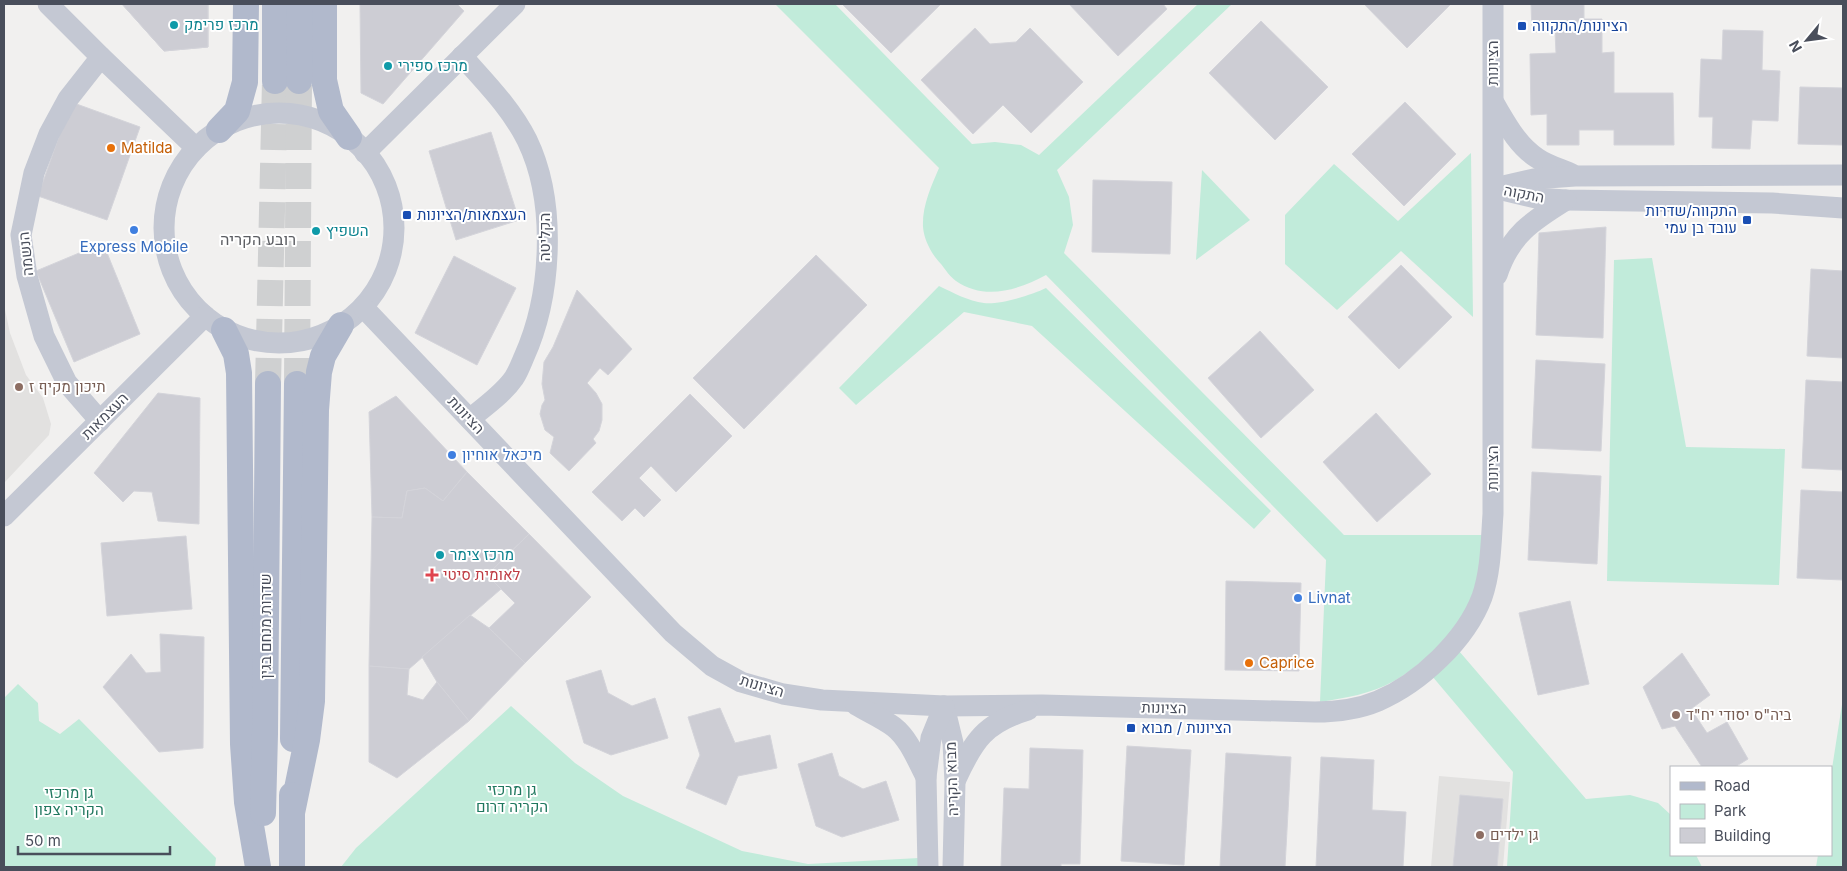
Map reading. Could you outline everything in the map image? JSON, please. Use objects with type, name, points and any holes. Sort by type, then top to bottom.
[{"type":"main road","points":[[219,130],[237,111],[245,82],[246,4]]},
{"type":"main road","points":[[275,4],[287,81],[300,4]]},
{"type":"main road","points":[[324,4],[324,80],[330,110],[357,145]]},
{"type":"main road","points":[[215,323],[236,354],[239,374],[243,744],[247,802],[259,867]]},
{"type":"main road","points":[[292,813],[307,740],[312,701],[316,420],[319,372],[323,356],[341,325]]},
{"type":"main road","name":"שדרות מנחם בגין","points":[[259,867],[265,734],[268,384]]},
{"type":"main road","name":"שדרות מנחם בגין","points":[[292,867],[297,384]]},
{"type":"street","points":[[48,4],[101,58],[196,148]]},
{"type":"street","points":[[357,145],[462,56],[515,4]]},
{"type":"street","name":"הציונות","points":[[363,306],[673,633],[712,666],[742,682],[783,694],[822,700],[944,706],[1042,705],[1328,712],[1349,709],[1379,700],[1431,668],[1452,646],[1471,620],[1482,597],[1489,563],[1493,514],[1493,4]]},
{"type":"street","name":"הקליטה","points":[[462,56],[516,121],[527,141],[540,178],[546,215],[546,257],[540,307],[531,342],[515,377],[503,390],[470,418]]},
{"type":"street","name":"הנשמה","points":[[100,421],[67,383],[44,336],[27,276],[21,235],[34,172],[48,134],[68,99],[101,58]]},
{"type":"street","points":[[1493,102],[1508,128],[1525,149],[1538,159],[1575,176]]},
{"type":"street","points":[[285,113],[308,117],[329,125],[357,145],[378,171],[388,192],[394,236],[390,258],[382,279],[371,298],[363,306],[341,325],[323,335],[304,341],[284,344],[250,339],[215,323],[192,303],[172,271],[164,234],[168,197],[184,163],[196,148],[219,130],[240,120],[262,114],[285,113]]},
{"type":"street","name":"התקוה","points":[[1494,188],[1534,179],[1575,176],[1843,175]]},
{"type":"street","name":"התקוה","points":[[1494,188],[1536,198],[1566,200],[1772,203],[1843,208]]},
{"type":"street","points":[[1494,284],[1511,244],[1534,220],[1566,200]]},
{"type":"street","name":"העצמאות","points":[[4,516],[100,421],[215,323]]},
{"type":"street","points":[[849,701],[895,728],[907,743],[926,777]]},
{"type":"street","points":[[955,782],[965,758],[982,734],[994,724],[1010,716],[1042,705]]},
{"type":"street","name":"מבוא הקריה","points":[[928,867],[926,777],[931,738],[944,706]]},
{"type":"street","name":"מבוא הקריה","points":[[944,706],[953,743],[955,782],[953,867]]},
{"type":"shaded area","name":"תיכון מקיף ז","points":[[4,305],[10,333],[26,375],[43,398],[51,424],[49,435],[4,483]]},
{"type":"shaded area","points":[[1439,776],[1510,782],[1503,867],[1431,867]]},
{"type":"green space","points":[[775,4],[835,4],[972,144],[995,142],[1021,145],[1039,155],[1198,4],[1232,4],[1057,170],[1069,197],[1073,225],[1064,253],[1344,535],[1483,535],[1476,588],[1472,601],[1455,628],[1431,654],[1406,674],[1376,689],[1358,695],[1320,702],[1326,560],[1046,275],[1013,289],[990,292],[978,291],[967,287],[952,277],[932,252],[925,237],[923,227],[930,189],[939,168]]},
{"type":"green space","points":[[1471,153],[1473,317],[1401,251],[1337,310],[1285,264],[1285,215],[1334,164],[1398,221]]},
{"type":"green space","points":[[1202,170],[1250,220],[1196,260]]},
{"type":"green space","points":[[1652,258],[1686,447],[1785,449],[1779,585],[1607,581],[1614,260]]},
{"type":"green space","points":[[939,286],[961,296],[984,303],[1015,299],[1046,288],[1271,511],[1254,529],[1032,326],[964,312],[856,405],[839,388]]},
{"type":"green space","points":[[1459,651],[1586,799],[1630,795],[1658,803],[1670,814],[1670,856],[1696,856],[1702,867],[1507,867],[1513,772],[1432,676]]},
{"type":"green space","name":"גן מרכזי הקריה צפון","points":[[18,684],[38,703],[39,721],[60,734],[79,719],[216,858],[215,867],[4,867],[4,698]]},
{"type":"green space","points":[[1843,698],[1843,867],[1816,867],[1818,856],[1832,856],[1832,769]]},
{"type":"green space","name":"גן מרכזי הקריה דרום","points":[[511,706],[575,763],[623,796],[742,851],[808,864],[919,858],[919,867],[341,867],[356,848]]},
{"type":"building","name":"מרכז פרימק","points":[[122,4],[208,4],[208,47],[164,51]]},
{"type":"building","name":"מרכז פרימק","points":[[122,4],[208,4],[208,47],[164,51]]},
{"type":"building","name":"מרכז ספירי","points":[[360,4],[457,4],[464,11],[383,104],[361,93]]},
{"type":"building","points":[[842,4],[941,4],[891,53]]},
{"type":"building","points":[[1069,4],[1163,4],[1167,9],[1118,56]]},
{"type":"building","points":[[1364,4],[1451,4],[1407,48]]},
{"type":"building","points":[[1531,4],[1584,4],[1584,19],[1602,19],[1602,53],[1614,52],[1614,93],[1673,93],[1674,145],[1614,145],[1614,130],[1579,130],[1579,145],[1547,145],[1547,114],[1531,115],[1530,54],[1556,53],[1555,32],[1532,32]]},
{"type":"building","points":[[1261,21],[1328,87],[1275,140],[1209,73]]},
{"type":"building","points":[[975,28],[990,44],[1016,42],[1030,28],[1083,82],[1031,133],[1003,105],[973,134],[921,80]]},
{"type":"building","points":[[1723,30],[1763,31],[1762,70],[1780,71],[1778,121],[1752,120],[1750,149],[1712,148],[1713,117],[1699,117],[1701,59],[1722,60]]},
{"type":"building","points":[[1800,87],[1843,88],[1843,145],[1798,144]]},
{"type":"building","points":[[71,102],[140,127],[107,220],[38,196]]},
{"type":"building","points":[[1405,102],[1456,154],[1404,206],[1352,154]]},
{"type":"building","points":[[491,132],[519,220],[456,240],[429,151]]},
{"type":"building","points":[[1093,180],[1172,182],[1170,254],[1092,252]]},
{"type":"building","points":[[1606,227],[1603,338],[1536,335],[1539,233]]},
{"type":"building","points":[[103,243],[140,334],[74,362],[36,271]]},
{"type":"building","points":[[816,255],[867,305],[744,429],[693,378]]},
{"type":"building","points":[[454,256],[516,288],[477,365],[415,333]]},
{"type":"building","points":[[1401,265],[1452,317],[1399,369],[1348,317]]},
{"type":"building","points":[[1811,269],[1843,271],[1843,358],[1807,356]]},
{"type":"building","points":[[577,290],[632,349],[608,375],[600,368],[587,383],[596,393],[602,404],[602,420],[599,431],[593,439],[596,443],[569,471],[550,453],[554,437],[545,430],[540,414],[545,400],[542,384],[544,362],[553,347]]},
{"type":"building","points":[[1260,331],[1314,390],[1261,438],[1208,378]]},
{"type":"building","points":[[1536,360],[1605,364],[1601,451],[1532,448]]},
{"type":"building","points":[[1806,380],[1843,382],[1843,470],[1802,468]]},
{"type":"building","points":[[158,393],[200,398],[199,524],[158,521],[152,492],[134,491],[123,502],[94,473]]},
{"type":"building","points":[[690,394],[732,436],[676,492],[651,466],[639,478],[661,500],[644,517],[635,508],[622,521],[592,492]]},
{"type":"building","points":[[396,396],[467,472],[443,501],[425,488],[407,491],[402,518],[372,517],[369,412]]},
{"type":"building","points":[[1376,413],[1431,474],[1377,522],[1323,462]]},
{"type":"building","name":"מרכז צימר","points":[[467,472],[529,534],[487,575],[501,589],[409,669],[369,666],[372,517],[402,518],[407,491],[425,488],[443,501]]},
{"type":"building","points":[[1532,472],[1601,476],[1597,564],[1528,560]]},
{"type":"building","points":[[1801,490],[1843,492],[1843,580],[1797,578]]},
{"type":"building","points":[[529,534],[591,597],[525,663],[489,628],[515,603],[487,575]]},
{"type":"building","points":[[186,536],[192,609],[107,616],[101,543]]},
{"type":"building","points":[[1226,581],[1301,583],[1299,671],[1225,670]]},
{"type":"building","points":[[1570,601],[1589,684],[1538,695],[1519,613]]},
{"type":"building","points":[[470,615],[489,628],[525,663],[469,721],[437,682],[422,657]]},
{"type":"building","points":[[160,634],[204,637],[203,748],[159,752],[103,687],[131,654],[146,673],[161,672]]},
{"type":"building","name":"ביה\"ס יסודי יח\"ד","points":[[1682,653],[1710,695],[1691,709],[1707,733],[1727,722],[1748,759],[1737,766],[1701,766],[1675,726],[1662,729],[1643,687]]},
{"type":"building","points":[[369,666],[409,669],[407,695],[423,700],[437,682],[469,721],[397,778],[369,762]]},
{"type":"building","points":[[601,670],[608,693],[632,706],[655,698],[668,738],[611,755],[584,743],[566,681]]},
{"type":"building","points":[[720,708],[735,743],[770,735],[777,768],[738,776],[726,805],[686,788],[700,755],[688,717]]},
{"type":"building","points":[[1127,746],[1191,750],[1184,865],[1121,861]]},
{"type":"building","points":[[1030,748],[1083,750],[1080,864],[1061,864],[1061,867],[1001,867],[1004,788],[1029,789]]},
{"type":"building","points":[[832,753],[839,776],[863,789],[886,781],[899,820],[842,837],[816,826],[798,764]]},
{"type":"building","points":[[1226,753],[1291,757],[1285,867],[1220,867]]},
{"type":"building","points":[[1321,757],[1374,760],[1372,810],[1406,812],[1403,867],[1316,867]]},
{"type":"building","points":[[1460,795],[1503,799],[1497,867],[1453,867]]},
{"type":"tunnel","points":[[268,384],[275,81]]},
{"type":"tunnel","points":[[297,384],[299,81]]},
{"type":"place","name":"מרכז פרימק","points":[[174,25]]},
{"type":"place","name":"הציונות/התקווה","points":[[1522,26]]},
{"type":"place","name":"מרכז ספירי","points":[[388,66]]},
{"type":"place","name":"Matilda","points":[[111,148]]},
{"type":"place","name":"העצמאות/הציונות","points":[[407,215]]},
{"type":"place","name":"התקווה/שדרות עובד בן עמי","points":[[1747,220]]},
{"type":"place","name":"Express Mobile","points":[[134,230]]},
{"type":"place","name":"השפיץ","points":[[316,231]]},
{"type":"place","name":"תיכון מקיף ז","points":[[19,387]]},
{"type":"place","name":"מיכאל אוחיון","points":[[452,455]]},
{"type":"place","name":"מרכז צימר","points":[[440,555]]},
{"type":"place","name":"לאומית סיטי","points":[[432,575]]},
{"type":"place","name":"Livnat","points":[[1298,598]]},
{"type":"place","name":"Caprice","points":[[1249,663]]},
{"type":"place","name":"ביה\"ס יסודי יח\"ד","points":[[1676,715]]},
{"type":"place","name":"הציונות / מבוא","points":[[1131,728]]},
{"type":"place","name":"גן ילדים","points":[[1480,835]]},
{"type":"district","name":"רובע הקריה","points":[[258,239]]}]
